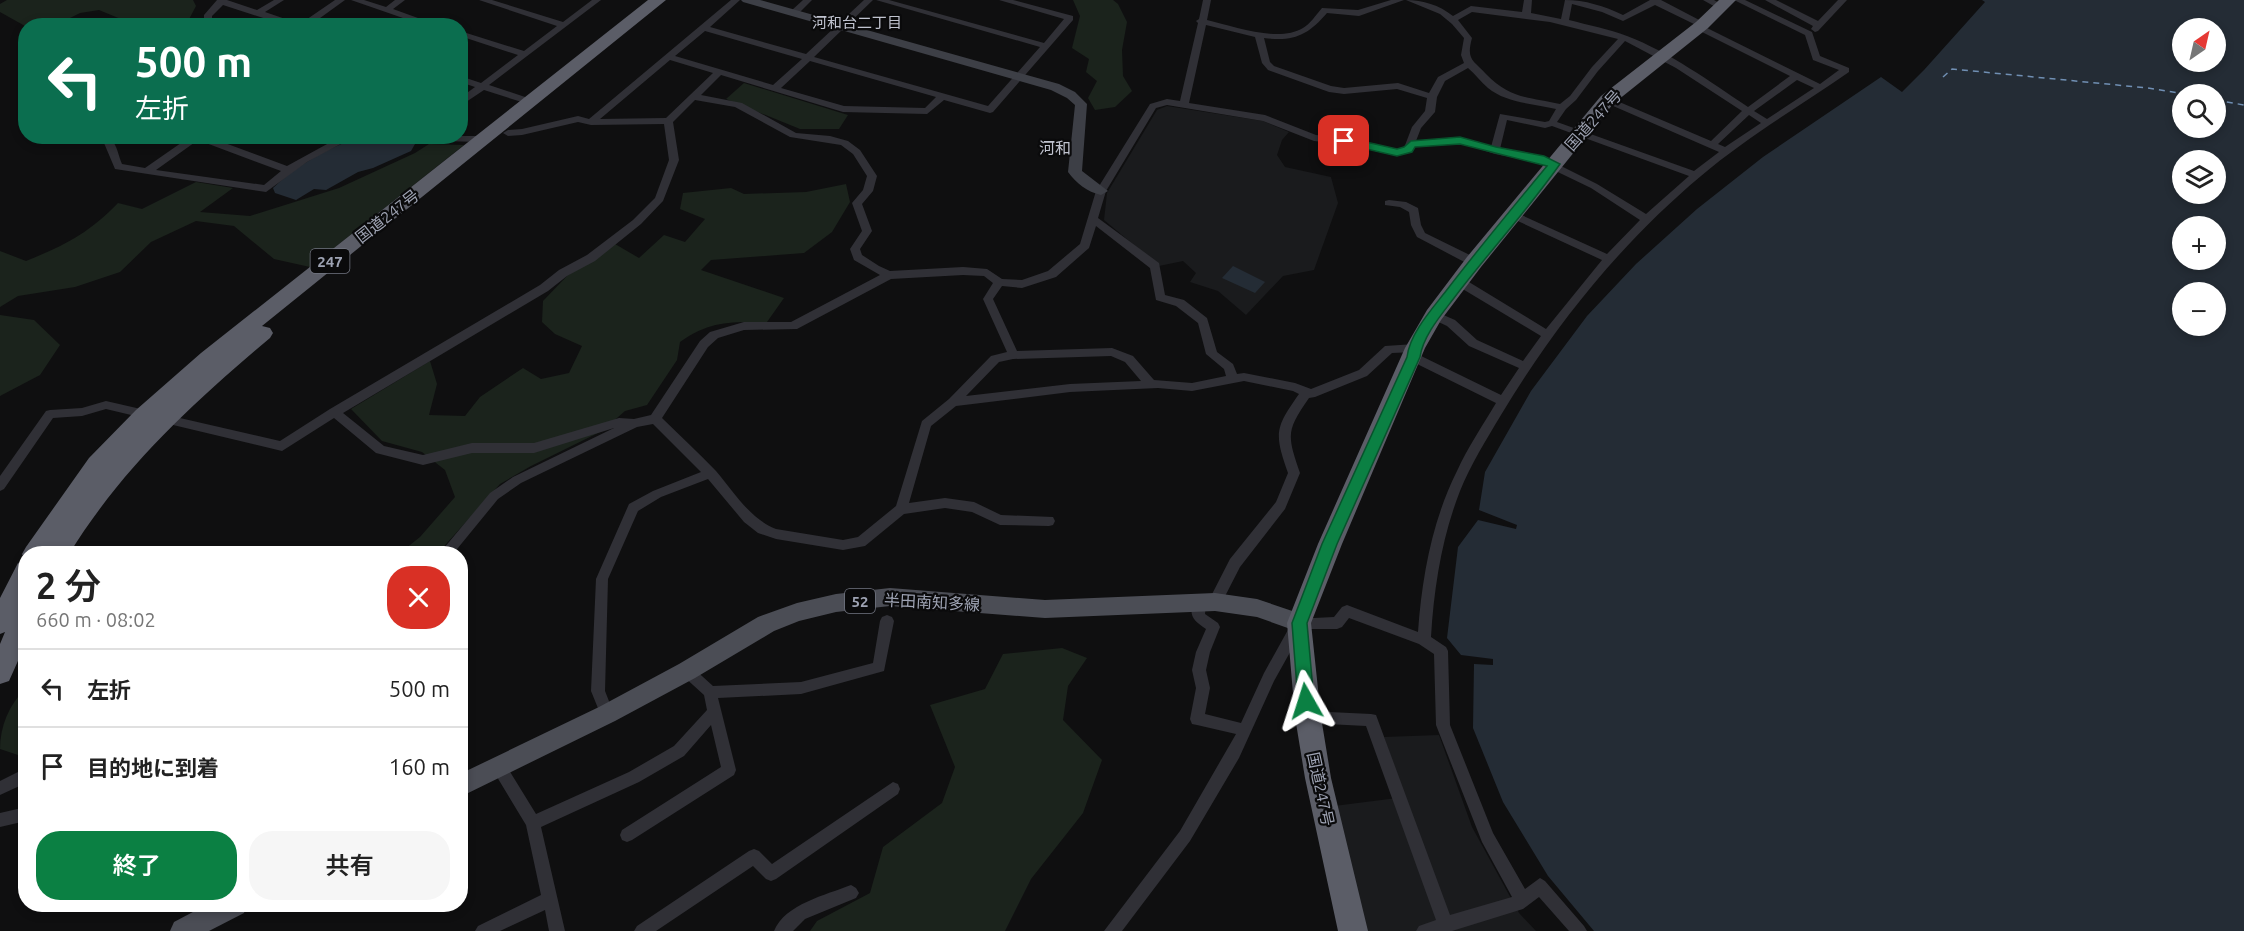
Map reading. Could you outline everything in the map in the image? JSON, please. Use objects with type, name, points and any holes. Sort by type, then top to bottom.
[{"type":"highway","name":"国道247号","points":[[61,546],[74,523],[154,416],[208,358],[658,0]]},
{"type":"highway","name":"国道247号","points":[[39,546],[66,504],[100,461],[675,0]]},
{"type":"highway","name":"国道247号","points":[[1353,931],[1318,778],[1308,717],[1299,623],[1330,544],[1414,352],[1434,315],[1474,262],[1607,100],[1700,26],[1724,2]]},
{"type":"highway","points":[[0,623],[18,586]]},
{"type":"highway","points":[[0,673],[18,631]]},
{"type":"main road","name":"半田南知多線","points":[[468,782],[607,714],[687,671],[766,624],[797,612],[836,603],[890,597],[1045,609],[1207,602],[1257,608],[1299,623]]},
{"type":"main road","points":[[183,931],[220,912]]},
{"type":"street","points":[[258,13],[280,0]]},
{"type":"street","points":[[314,18],[341,0]]},
{"type":"street","points":[[355,0],[412,18]]},
{"type":"street","points":[[387,10],[401,0]]},
{"type":"street","points":[[483,0],[564,25]]},
{"type":"street","points":[[468,97],[597,0]]},
{"type":"street","points":[[591,122],[736,0]]},
{"type":"street","points":[[747,0],[1055,87],[1071,95],[1081,104],[1075,172],[1083,181],[1101,191]]},
{"type":"street","points":[[794,13],[808,0]]},
{"type":"street","points":[[776,88],[869,0]]},
{"type":"street","points":[[880,0],[1046,46]]},
{"type":"street","points":[[702,27],[990,110],[1070,18],[1026,3],[1003,0]]},
{"type":"street","points":[[1184,104],[1200,21],[1207,0]]},
{"type":"street","points":[[1200,21],[1259,34],[1289,37],[1305,31],[1325,10],[1359,13],[1400,0]]},
{"type":"street","points":[[1410,0],[1444,11],[1453,19],[1468,38],[1464,53],[1468,64],[1483,75],[1492,86],[1504,93],[1562,107]]},
{"type":"street","points":[[1526,15],[1528,0]]},
{"type":"street","points":[[1564,23],[1569,0],[1623,18],[1655,1],[1821,88]]},
{"type":"street","points":[[1769,0],[1819,25]]},
{"type":"street","points":[[1809,34],[1843,0]]},
{"type":"street","points":[[208,18],[208,15],[222,1],[273,18]]},
{"type":"street","points":[[1724,2],[1809,34]]},
{"type":"street","points":[[1453,19],[1471,9],[1494,14],[1499,12],[1526,15],[1623,38],[1662,56],[1766,122]]},
{"type":"street","points":[[1605,33],[1616,15]]},
{"type":"street","points":[[1259,34],[1266,63],[1271,68],[1329,89],[1344,91],[1398,87],[1432,97]]},
{"type":"street","points":[[1424,640],[1427,595],[1442,526],[1462,472],[1525,366],[1608,259],[1695,176],[1766,122],[1846,70],[1816,58],[1809,34]]},
{"type":"street","points":[[468,36],[525,54]]},
{"type":"street","points":[[1552,123],[1562,107],[1573,98],[1623,38]]},
{"type":"street","points":[[668,57],[843,109],[927,111],[942,97]]},
{"type":"street","points":[[334,412],[380,450],[423,460],[472,448],[534,448],[619,422],[634,423],[655,419],[704,344],[714,335],[744,326],[793,326],[889,275],[963,271],[987,273],[999,282],[1022,284],[1052,274],[1085,246],[1101,191],[1153,106],[1167,102],[1265,118],[1314,138],[1344,141],[1397,152],[1408,150],[1417,127],[1430,112],[1432,97],[1441,79],[1468,64]]},
{"type":"street","points":[[508,133],[578,119],[591,122],[668,121],[719,72]]},
{"type":"street","points":[[1712,145],[1748,111],[1796,76]]},
{"type":"street","points":[[468,81],[531,102]]},
{"type":"street","points":[[691,97],[714,98],[752,111],[767,124],[792,135],[814,140],[835,139],[852,147],[872,176],[868,190],[857,203],[867,231],[855,249],[858,257],[875,269],[889,275]]},
{"type":"street","points":[[1607,100],[1726,151]]},
{"type":"street","points":[[1495,151],[1503,116],[1545,124],[1552,123],[1695,176]]},
{"type":"street","points":[[0,486],[50,414],[82,412],[106,405],[282,446],[334,412],[544,288],[563,273],[591,258],[637,222],[659,199],[674,160],[668,121]]},
{"type":"street","points":[[468,140],[483,140]]},
{"type":"street","points":[[1411,144],[1460,140],[1495,151],[1540,159],[1554,164],[1648,220]]},
{"type":"street","points":[[109,144],[118,167],[266,189],[286,169],[330,144]]},
{"type":"street","points":[[146,172],[187,144]]},
{"type":"street","points":[[216,144],[286,169]]},
{"type":"street","points":[[1389,203],[1402,204],[1414,210],[1416,225],[1421,235],[1474,262]]},
{"type":"street","points":[[1513,215],[1608,259]]},
{"type":"street","points":[[1094,219],[1155,266],[1160,297],[1180,303],[1203,321],[1212,354],[1229,367],[1232,378]]},
{"type":"street","points":[[999,282],[988,299],[997,323],[1009,337],[1013,355]]},
{"type":"street","points":[[1460,282],[1547,335]]},
{"type":"street","points":[[1434,315],[1451,323],[1473,343],[1525,366]]},
{"type":"street","points":[[953,402],[1070,388],[1151,384],[1192,387],[1245,377],[1285,385],[1311,394],[1363,373],[1389,349],[1414,352],[1503,401]]},
{"type":"street","points":[[901,509],[926,424],[953,402],[991,361],[1013,355],[1112,352],[1129,359],[1151,384]]},
{"type":"street","points":[[1245,730],[1197,719],[1202,701],[1202,675],[1199,669],[1213,627],[1198,616],[1235,563],[1281,505],[1294,473],[1282,441],[1283,426],[1306,393]]},
{"type":"street","points":[[655,419],[710,473],[748,518],[762,529],[776,534],[843,545],[861,542],[901,509],[945,503],[974,507],[1000,520],[1049,521]]},
{"type":"street","points":[[452,546],[494,496],[517,480],[634,423]]},
{"type":"street","points":[[607,714],[598,690],[602,579],[633,508],[657,494],[710,473]]},
{"type":"street","points":[[1112,931],[1185,836],[1234,753],[1269,677],[1299,623],[1337,623],[1347,611],[1424,640],[1440,651],[1443,725],[1487,837],[1523,901]]},
{"type":"street","points":[[710,692],[801,688],[879,667],[887,621]]},
{"type":"street","points":[[627,835],[729,770],[710,692],[687,671]]},
{"type":"street","points":[[533,822],[634,777],[679,752],[715,711]]},
{"type":"street","points":[[1308,717],[1371,720],[1446,926]]},
{"type":"street","points":[[499,767],[533,822],[557,931]]},
{"type":"street","points":[[0,788],[18,779]]},
{"type":"street","points":[[642,931],[754,856],[771,874],[893,789]]},
{"type":"street","points":[[0,820],[18,816]]},
{"type":"street","points":[[1424,931],[1523,901],[1540,886],[1579,931]]},
{"type":"street","points":[[782,931],[800,914],[850,893]]},
{"type":"street","points":[[483,931],[550,899]]},
{"type":"shaded area","points":[[7,0],[193,0],[196,6],[190,18],[118,18],[99,10],[80,13],[70,18],[18,18],[18,22],[0,12],[0,4]]},
{"type":"shaded area","points":[[1073,0],[1113,0],[1118,4],[1127,22],[1122,50],[1123,76],[1132,91],[1115,107],[1095,110],[1088,98],[1097,81],[1086,72],[1089,59],[1072,48],[1080,16]]},
{"type":"shaded area","points":[[1982,0],[2244,0],[2244,931],[1594,931],[1548,876],[1503,802],[1473,728],[1474,664],[1493,665],[1493,659],[1461,655],[1447,638],[1458,547],[1478,520],[1516,529],[1517,525],[1479,510],[1485,472],[1531,391],[1587,316],[1636,264],[1697,209],[1763,157],[1881,77],[1902,92],[1985,2]]},
{"type":"shaded area","points":[[744,83],[848,115],[839,129],[800,129],[726,99]]},
{"type":"shaded area","points":[[1167,106],[1263,121],[1289,132],[1282,140],[1277,155],[1285,167],[1331,177],[1338,203],[1314,270],[1283,276],[1246,315],[1218,291],[1190,282],[1196,273],[1183,261],[1159,266],[1104,220],[1107,193],[1157,110]]},
{"type":"shaded area","points":[[342,144],[415,144],[411,151],[373,168],[358,172],[326,190],[314,189],[296,200],[275,193],[273,188],[281,180],[316,156]]},
{"type":"shaded area","points":[[429,144],[464,145],[310,267],[274,259],[234,226],[196,221],[151,242],[120,272],[75,287],[18,296],[0,307],[0,251],[26,261],[75,238],[118,203],[142,209],[196,182],[233,188],[200,212],[250,216],[339,188],[415,153]]},
{"type":"shaded area","points":[[846,184],[850,202],[832,232],[804,253],[711,260],[701,270],[784,298],[767,322],[722,324],[691,335],[680,342],[677,360],[647,405],[625,411],[602,431],[500,484],[444,546],[409,546],[420,537],[455,497],[445,470],[422,452],[382,441],[351,409],[430,361],[437,384],[429,415],[465,416],[480,397],[523,368],[541,379],[569,373],[582,346],[555,334],[542,322],[543,301],[567,276],[615,244],[639,258],[664,235],[685,242],[705,219],[680,209],[683,193],[731,188],[744,194],[806,192]]},
{"type":"shaded area","points":[[1233,266],[1265,282],[1255,293],[1222,278]]},
{"type":"shaded area","points":[[0,315],[34,320],[60,345],[40,375],[0,396]]},
{"type":"shaded area","points":[[1062,648],[1087,658],[1068,686],[1063,720],[1102,760],[1083,813],[1031,879],[1005,931],[810,931],[817,921],[870,893],[883,847],[942,803],[955,767],[930,705],[985,689],[1003,654]]},
{"type":"shaded area","points":[[18,697],[18,755],[0,749],[2,732]]},
{"type":"shaded area","points":[[1439,735],[1472,827],[1519,913],[1536,931],[1358,931],[1334,806],[1405,797],[1384,737]]},
{"type":"ferry route","points":[[1943,77],[1952,69],[2172,92]]},
{"type":"ferry route","points":[[2226,102],[2244,105]]},
{"type":"district","name":"河和台二丁目","points":[[857,22]]},
{"type":"district","name":"河和","points":[[1055,148]]},
{"type":"route","points":[[1306,701],[1299,623],[1330,544],[1415,348],[1434,315],[1474,262],[1554,164],[1540,159],[1495,151],[1460,140],[1411,144],[1408,150],[1397,152],[1344,141]]}]
